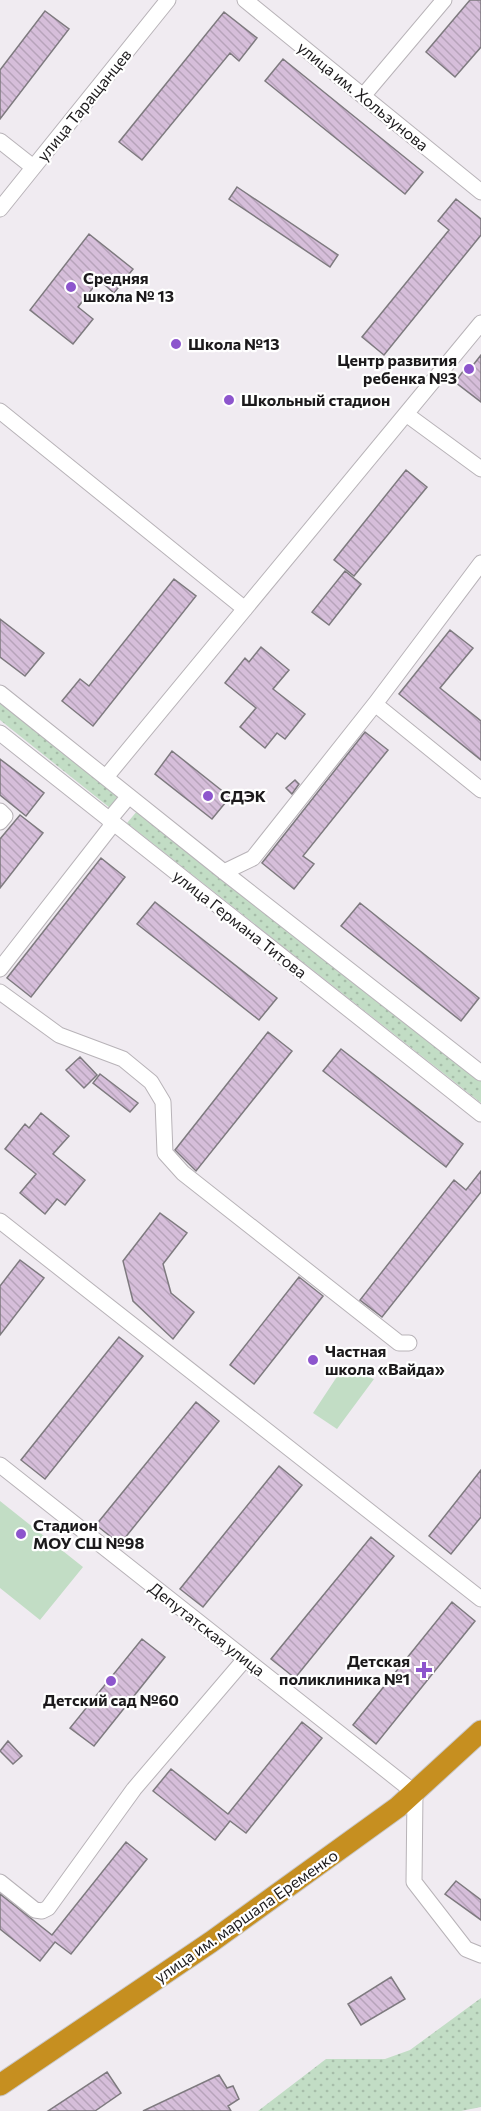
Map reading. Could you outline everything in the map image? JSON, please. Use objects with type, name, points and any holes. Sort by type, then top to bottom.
[{"type":"highway","name":"улица им. маршала Еременко","points":[[0,2085],[212,1942],[398,1807],[481,1731]]},
{"type":"street","name":"улица Таращанцев","points":[[0,210],[168,0]]},
{"type":"street","name":"улица им. Хользунова","points":[[245,0],[481,192]]},
{"type":"street","points":[[363,96],[444,0]]},
{"type":"street","points":[[0,141],[33,167]]},
{"type":"street","points":[[106,777],[481,322]]},
{"type":"street","points":[[0,411],[245,609]]},
{"type":"street","points":[[406,414],[481,469]]},
{"type":"street","points":[[224,872],[253,858],[375,704],[481,563]]},
{"type":"street","name":"улица Германа Титова","points":[[0,693],[224,872],[480,1071]]},
{"type":"street","points":[[375,704],[481,790]]},
{"type":"street","name":"улица Германа Титова","points":[[0,733],[481,1114]]},
{"type":"street","points":[[0,969],[129,796]]},
{"type":"street","points":[[0,812],[5,816],[0,822]]},
{"type":"street","points":[[0,992],[59,1035],[123,1059],[151,1082],[163,1102],[165,1153],[183,1173],[399,1342],[409,1344]]},
{"type":"street","points":[[0,1221],[481,1599]]},
{"type":"street","name":"Депутатская улица","points":[[0,1465],[414,1793]]},
{"type":"street","points":[[0,1882],[35,1910],[42,1911],[48,1908],[134,1789],[245,1659]]},
{"type":"street","points":[[414,1793],[414,1882],[466,1949],[481,1954]]},
{"type":"green space","points":[[0,700],[121,796],[110,808],[0,720]]},
{"type":"green space","points":[[138,810],[481,1081],[481,1103],[127,823]]},
{"type":"green space","points":[[344,1366],[374,1379],[337,1429],[313,1413]]},
{"type":"green space","name":"Стадион МОУ СШ №98","points":[[0,1501],[83,1567],[40,1620],[0,1588]]},
{"type":"green space","points":[[481,1998],[481,2107],[461,2111],[258,2111],[326,2059],[385,2059],[410,2050]]},
{"type":"building","points":[[470,0],[481,0],[481,47],[455,77],[426,52]]},
{"type":"building","points":[[45,11],[69,29],[0,119],[0,70]]},
{"type":"building","points":[[224,12],[257,38],[239,61],[230,53],[142,160],[119,142]]},
{"type":"building","points":[[283,59],[423,172],[405,194],[265,81]]},
{"type":"building","points":[[237,187],[338,255],[330,267],[229,199]]},
{"type":"building","points":[[456,199],[481,219],[481,235],[384,355],[362,337],[449,230],[438,221]]},
{"type":"building","name":"Средняя школа № 13","points":[[89,234],[133,269],[114,293],[99,280],[78,307],[93,319],[73,344],[30,310]]},
{"type":"building","points":[[481,355],[481,402],[455,382],[467,366],[470,369]]},
{"type":"building","points":[[406,470],[427,487],[354,576],[334,560]]},
{"type":"building","points":[[345,571],[361,584],[329,625],[312,612]]},
{"type":"building","points":[[174,579],[196,596],[93,726],[62,701],[80,679],[89,686]]},
{"type":"building","points":[[0,619],[44,653],[25,676],[0,657]]},
{"type":"building","points":[[450,630],[473,648],[440,688],[481,721],[481,760],[399,694]]},
{"type":"building","points":[[261,647],[289,670],[273,689],[305,714],[285,739],[277,733],[265,748],[240,727],[256,708],[225,683],[245,658],[249,662]]},
{"type":"building","points":[[365,732],[388,750],[303,856],[314,864],[294,889],[262,863]]},
{"type":"building","points":[[172,751],[230,797],[212,819],[155,774]]},
{"type":"building","points":[[0,759],[44,793],[26,816],[0,795]]},
{"type":"building","points":[[295,780],[299,784],[292,794],[286,788]]},
{"type":"building","points":[[20,815],[43,833],[0,888],[0,839]]},
{"type":"building","points":[[101,858],[125,877],[31,997],[7,978]]},
{"type":"building","points":[[155,902],[277,998],[259,1020],[137,924]]},
{"type":"building","points":[[360,903],[479,998],[461,1021],[341,926]]},
{"type":"building","points":[[268,1032],[292,1051],[196,1171],[175,1150]]},
{"type":"building","points":[[341,1049],[463,1144],[446,1167],[323,1071]]},
{"type":"building","points":[[80,1057],[97,1075],[84,1088],[66,1070]]},
{"type":"building","points":[[100,1074],[138,1103],[130,1112],[93,1083]]},
{"type":"building","points":[[41,1113],[69,1136],[53,1154],[85,1180],[65,1205],[57,1199],[45,1214],[20,1193],[36,1174],[5,1149],[25,1124],[29,1128]]},
{"type":"building","points":[[481,1171],[481,1192],[382,1317],[360,1300],[454,1180],[466,1190]]},
{"type":"building","points":[[160,1213],[187,1233],[163,1264],[171,1293],[194,1312],[173,1339],[133,1301],[123,1261]]},
{"type":"building","points":[[20,1260],[44,1278],[0,1335],[0,1286]]},
{"type":"building","points":[[299,1277],[323,1296],[254,1384],[230,1365]]},
{"type":"building","points":[[119,1337],[143,1356],[45,1479],[21,1460]]},
{"type":"building","points":[[196,1402],[219,1421],[120,1544],[96,1525]]},
{"type":"building","points":[[279,1466],[302,1485],[203,1607],[180,1589]]},
{"type":"building","points":[[481,1470],[481,1517],[451,1554],[429,1536]]},
{"type":"building","points":[[371,1537],[394,1556],[295,1678],[271,1659]]},
{"type":"building","points":[[452,1602],[475,1621],[376,1744],[353,1725]]},
{"type":"building","points":[[142,1639],[165,1657],[94,1746],[70,1728]]},
{"type":"building","points":[[302,1722],[322,1738],[246,1833],[230,1821],[215,1840],[153,1791],[171,1769],[228,1814]]},
{"type":"building","points":[[8,1741],[22,1756],[13,1764],[0,1751]]},
{"type":"building","points":[[126,1842],[147,1859],[71,1954],[55,1942],[40,1961],[0,1929],[0,1894],[52,1935]]},
{"type":"building","points":[[456,1881],[481,1900],[481,1920],[445,1894]]},
{"type":"building","points":[[391,1977],[405,1999],[361,2025],[348,2004]]},
{"type":"building","points":[[107,2072],[121,2093],[95,2111],[48,2111]]},
{"type":"building","points":[[219,2075],[227,2088],[233,2086],[239,2099],[228,2106],[231,2111],[143,2111]]},
{"type":"place","name":"Средняя школа № 13","points":[[71,287]]},
{"type":"place","name":"Школа №13","points":[[176,344]]},
{"type":"place","name":"Центр развития ребенка №3","points":[[469,369]]},
{"type":"place","name":"Школьный стадион","points":[[229,400]]},
{"type":"place","name":"СДЭК","points":[[208,796]]},
{"type":"place","name":"Частная школа «Вайда»","points":[[313,1360]]},
{"type":"place","name":"Стадион МОУ СШ №98","points":[[21,1534]]},
{"type":"place","name":"Детская поликлиника №1","points":[[424,1670]]},
{"type":"place","name":"Детский сад №60","points":[[111,1681]]}]
